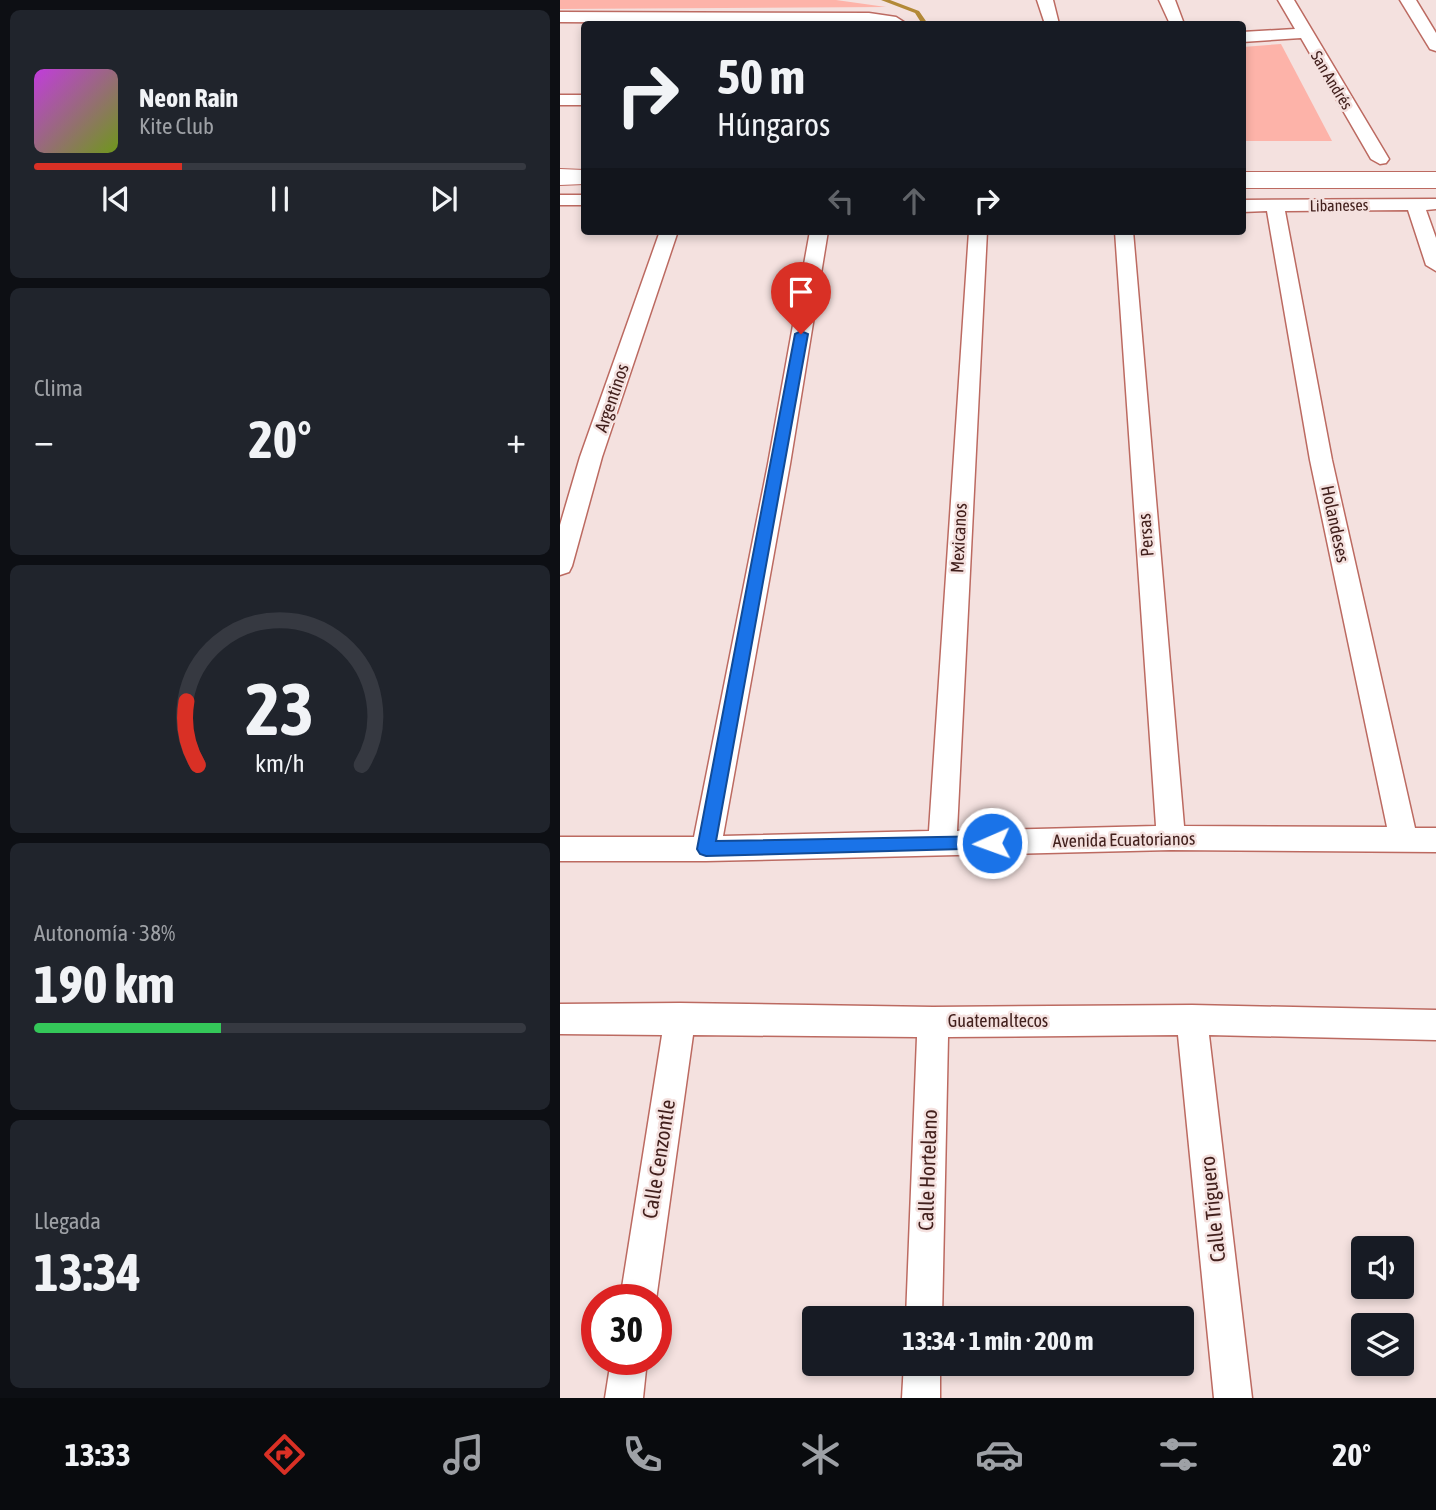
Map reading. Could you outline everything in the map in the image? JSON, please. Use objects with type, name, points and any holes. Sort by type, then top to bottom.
[{"type":"main road","points":[[1246,159],[1436,159]]},
{"type":"main road","points":[[560,177],[581,177]]},
{"type":"main road","name":"Libaneses","points":[[1246,180],[1436,180]]},
{"type":"street","points":[[1045,0],[1051,21]]},
{"type":"street","points":[[1167,0],[1176,21]]},
{"type":"street","name":"San Andrés","points":[[1286,0],[1380,159]]},
{"type":"street","points":[[1408,0],[1436,46]]},
{"type":"street","points":[[560,17],[636,21],[869,18],[893,21]]},
{"type":"street","points":[[1246,37],[1304,33]]},
{"type":"street","points":[[560,100],[581,100]]},
{"type":"street","points":[[560,200],[581,200]]},
{"type":"street","points":[[1415,204],[1436,265]]},
{"type":"street","name":"Libaneses","points":[[1246,206],[1436,204]]},
{"type":"street","name":"Holandeses","points":[[1275,206],[1321,460],[1404,840]]},
{"type":"street","name":"Argentinos","points":[[560,566],[592,457],[668,235]]},
{"type":"street","points":[[706,849],[779,464],[818,235]]},
{"type":"street","name":"Mexicanos","points":[[942,844],[978,235]]},
{"type":"street","name":"Persas","points":[[1124,235],[1171,838]]},
{"type":"street","name":"Avenida Ecuatorianos","points":[[560,849],[706,849],[1171,838],[1436,840]]},
{"type":"street","name":"Guatemaltecos","points":[[560,1018],[933,1022],[1192,1020],[1436,1025]]},
{"type":"street","name":"Calle Cenzontle","points":[[640,1284],[680,1018]]},
{"type":"street","name":"Calle Triguero","points":[[1192,1020],[1233,1398]]},
{"type":"street","name":"Calle Hortelano","points":[[924,1306],[933,1022]]},
{"type":"street","points":[[624,1398],[627,1375]]},
{"type":"street","points":[[921,1398],[922,1376]]},
{"type":"shaded area","points":[[560,0],[836,0],[886,7],[560,9]]},
{"type":"shaded area","points":[[1281,44],[1332,141],[1246,141],[1246,47]]},
{"type":"waterway","points":[[884,0],[917,12],[923,21]]},
{"type":"route","points":[[801,334],[706,849],[992,843]]}]
